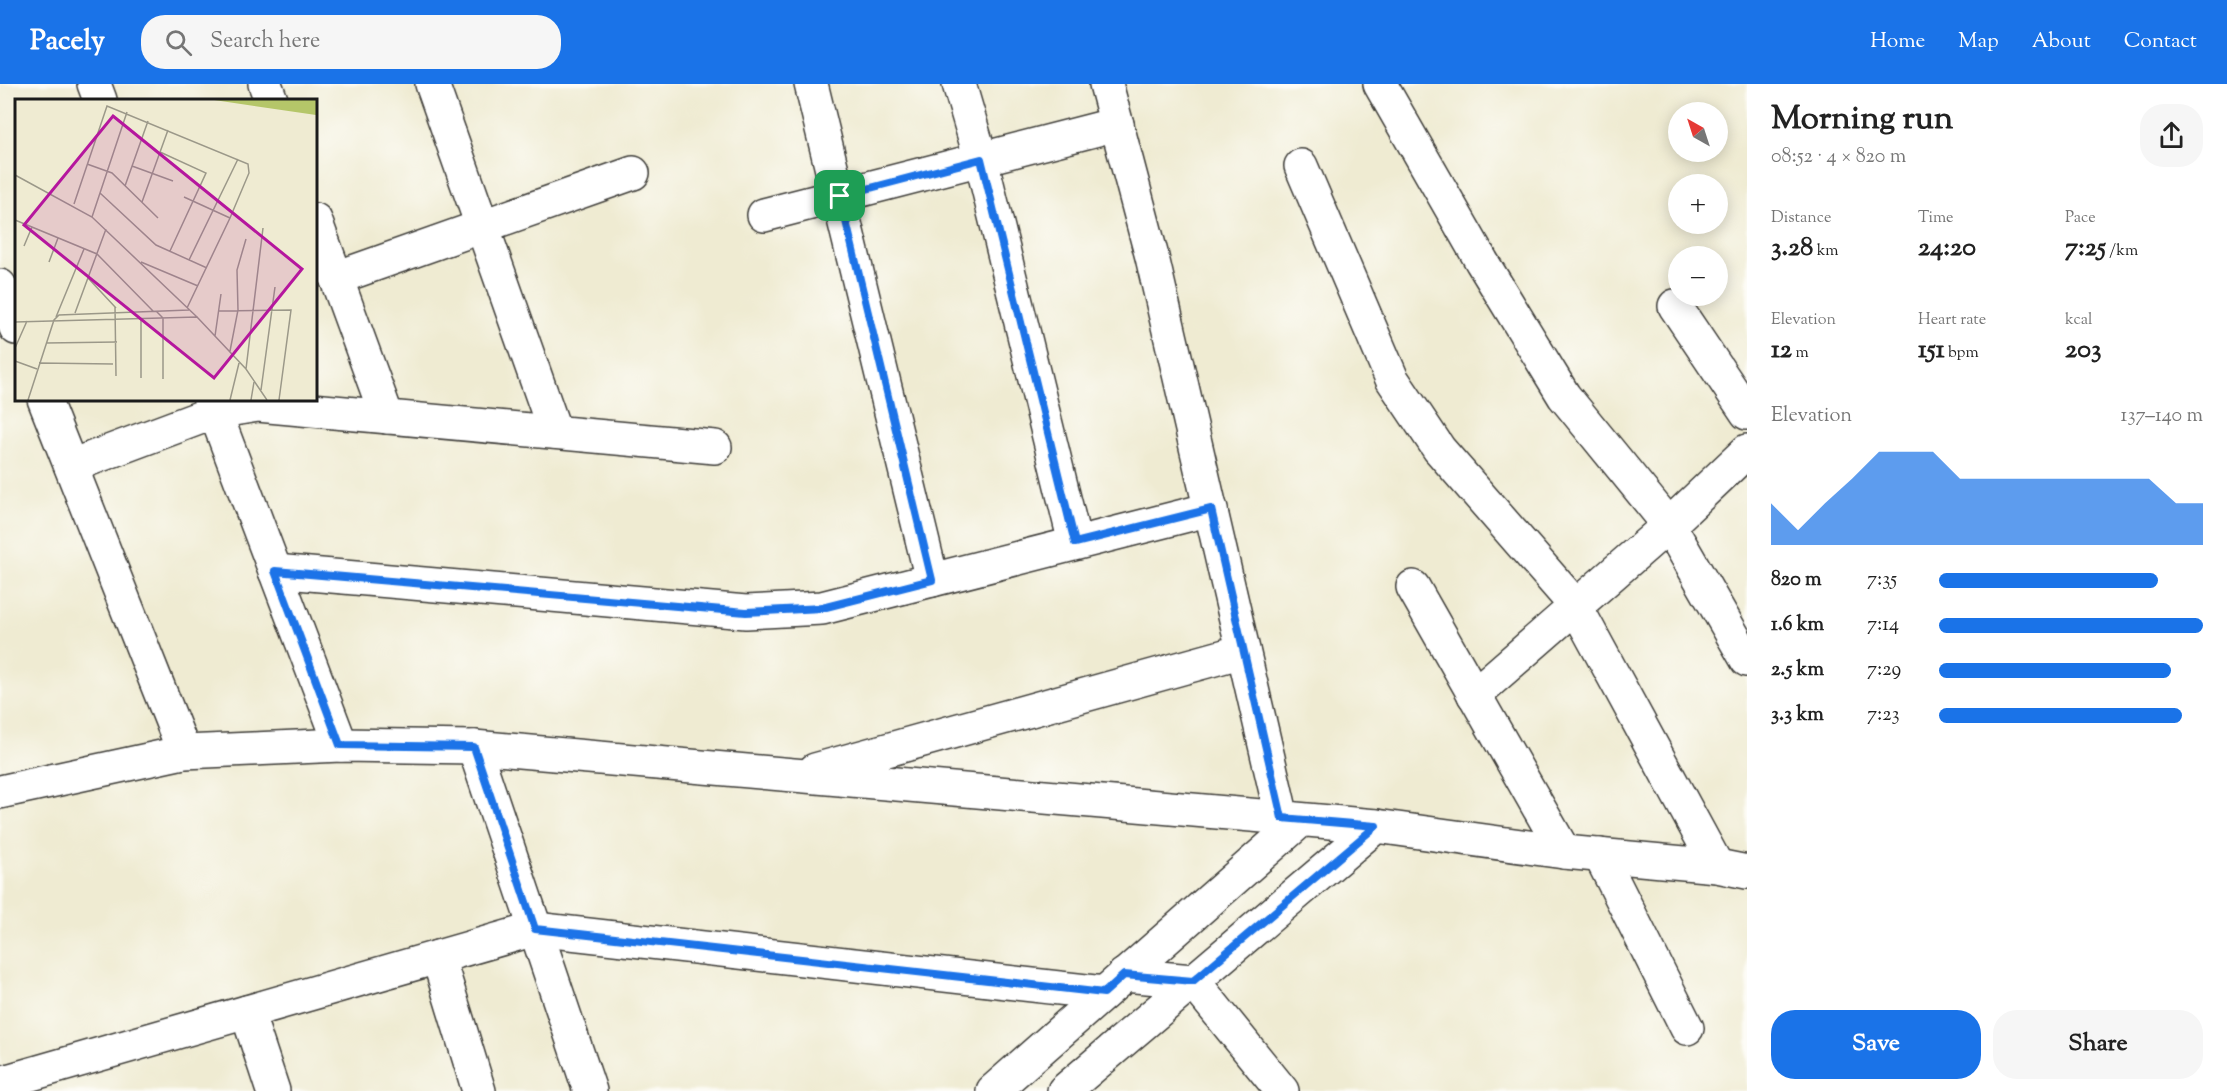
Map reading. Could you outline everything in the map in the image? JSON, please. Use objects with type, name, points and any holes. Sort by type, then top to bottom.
[{"type":"street","points":[[94,84],[100,99]]},
{"type":"street","points":[[265,84],[271,99]]},
{"type":"street","points":[[432,84],[555,432]]},
{"type":"street","points":[[811,84],[932,580]]},
{"type":"street","points":[[959,84],[981,159],[1075,543]]},
{"type":"street","points":[[1106,84],[1152,257],[1243,651],[1291,819]]},
{"type":"street","points":[[1380,84],[1482,262],[1564,396],[1668,525],[1747,660]]},
{"type":"street","points":[[764,216],[1117,124]]},
{"type":"street","points":[[1301,166],[1392,379],[1439,449],[1575,605],[1732,869]]},
{"type":"street","points":[[336,278],[633,173]]},
{"type":"street","points":[[316,223],[387,417]]},
{"type":"street","points":[[0,286],[15,325]]},
{"type":"street","points":[[1675,306],[1747,413]]},
{"type":"street","points":[[44,400],[184,752]]},
{"type":"street","points":[[71,466],[212,405],[258,405],[715,447]]},
{"type":"street","points":[[212,405],[340,745]]},
{"type":"street","points":[[1474,695],[1668,525],[1747,451]]},
{"type":"street","points":[[275,571],[746,612],[822,608],[1211,509]]},
{"type":"street","points":[[1413,588],[1564,852]]},
{"type":"street","points":[[796,775],[1243,651]]},
{"type":"street","points":[[0,792],[184,752],[340,745],[474,747],[1376,826],[1564,852],[1732,869]]},
{"type":"street","points":[[474,747],[590,1091]]},
{"type":"street","points":[[993,1091],[1114,984],[1291,819]]},
{"type":"street","points":[[1068,1090],[1376,826]]},
{"type":"street","points":[[1600,855],[1688,1028]]},
{"type":"street","points":[[0,1083],[58,1079],[247,1012],[535,929],[1114,984],[1193,981]]},
{"type":"street","points":[[438,957],[479,1091]]},
{"type":"street","points":[[1193,981],[1282,1091]]},
{"type":"street","points":[[247,1012],[273,1091]]},
{"type":"route","points":[[981,159],[1075,543],[1211,509],[1282,818],[1376,826],[1193,981],[1124,975],[1104,993],[535,929],[474,747],[340,745],[275,571],[746,612],[822,608],[932,580],[840,196],[981,159]]}]
